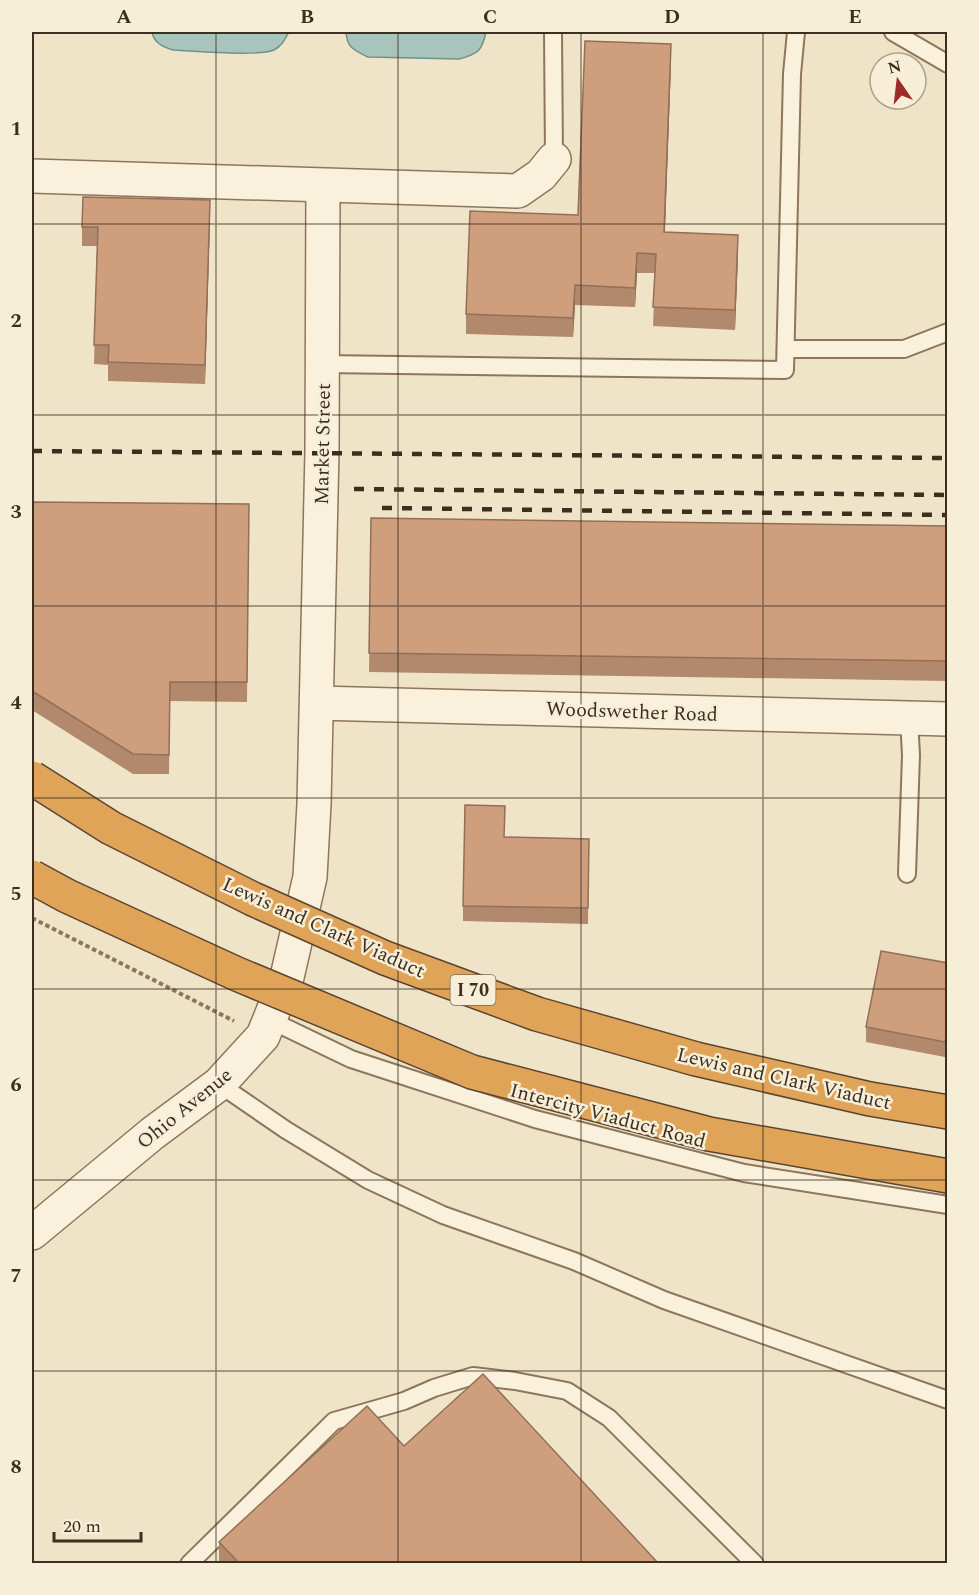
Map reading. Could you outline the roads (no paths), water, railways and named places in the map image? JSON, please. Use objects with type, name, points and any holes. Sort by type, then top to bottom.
[{"type":"highway","name":"Lewis and Clark Viaduct","points":[[32,778],[111,828],[253,899],[385,958],[526,1010],[696,1059],[870,1099],[948,1112]]},
{"type":"highway","points":[[32,877],[66,896],[237,974],[472,1072],[709,1134],[948,1176]]},
{"type":"street","points":[[32,176],[518,191],[541,175],[554,159]]},
{"type":"street","name":"Market Street","points":[[318,703],[323,186]]},
{"type":"street","name":"Woodswether Road","points":[[318,703],[948,718]]},
{"type":"street","name":"Ohio Avenue","points":[[32,1233],[153,1133],[219,1084],[263,1036],[287,977],[309,877],[318,703]]},
{"type":"lane","points":[[553,32],[554,159]]},
{"type":"lane","points":[[323,364],[785,370],[792,74],[796,32]]},
{"type":"lane","points":[[893,32],[948,64]]},
{"type":"lane","points":[[786,349],[904,350],[948,332]]},
{"type":"lane","points":[[906,874],[911,754],[909,718]]},
{"type":"lane","name":"Intercity Viaduct Road","points":[[270,1020],[351,1059],[535,1119],[744,1173],[948,1205]]},
{"type":"lane","points":[[219,1084],[286,1130],[368,1180],[443,1215],[574,1262],[664,1300],[948,1400]]},
{"type":"lane","points":[[189,1563],[334,1421],[404,1401],[434,1388],[473,1376],[515,1381],[567,1392],[609,1418],[755,1563]]},
{"type":"water","points":[[152,32],[289,32],[274,50],[241,53],[173,50],[160,44]]},
{"type":"water","points":[[346,32],[486,32],[483,44],[478,51],[459,59],[368,57],[352,48]]},
{"type":"railway","points":[[32,451],[948,458]]},
{"type":"railway","points":[[354,489],[948,495]]},
{"type":"railway","points":[[382,508],[948,515]]}]
